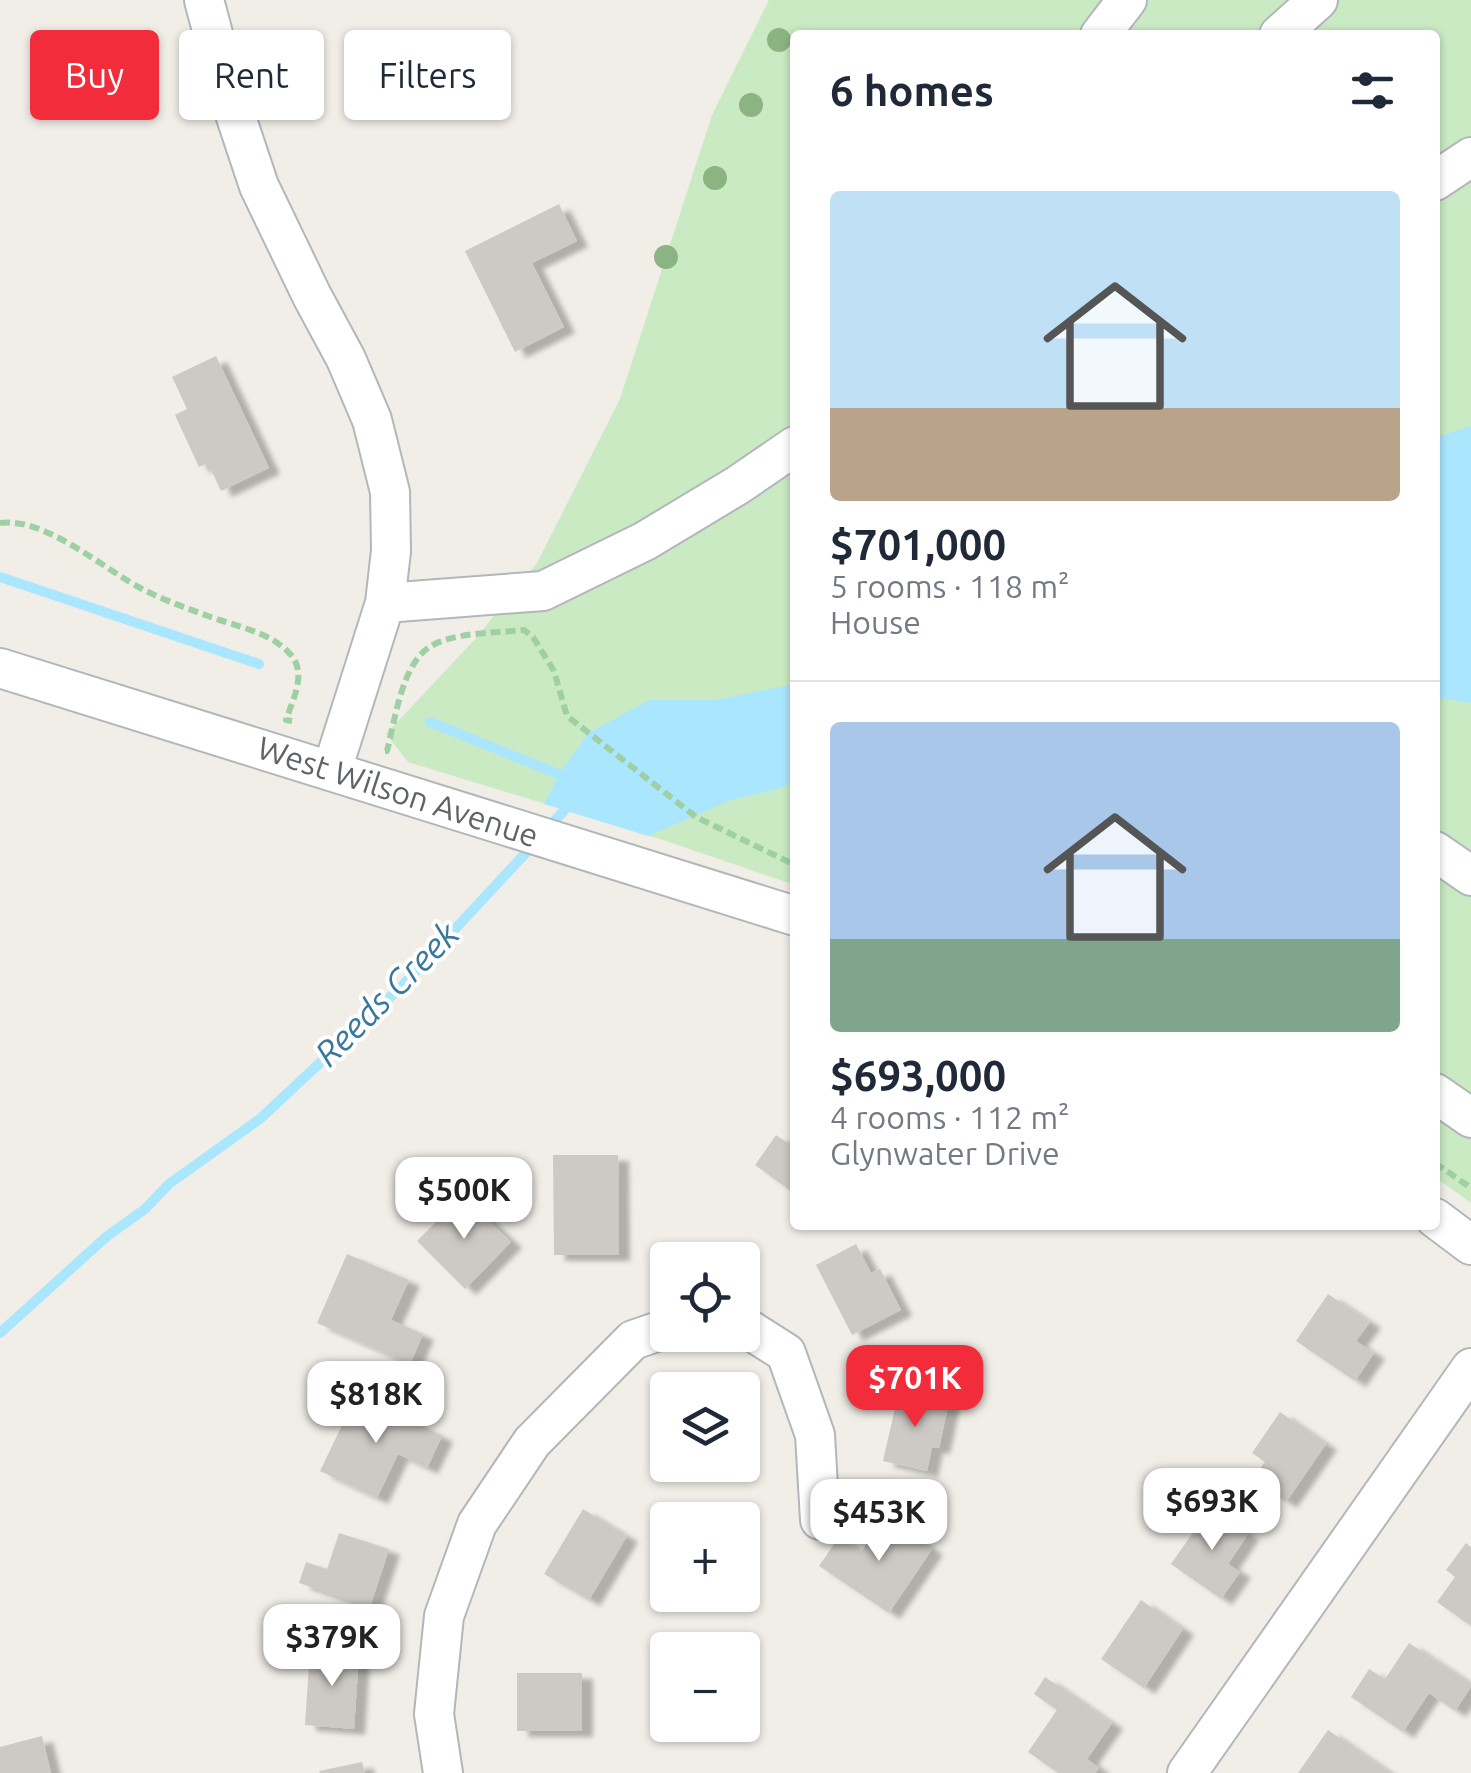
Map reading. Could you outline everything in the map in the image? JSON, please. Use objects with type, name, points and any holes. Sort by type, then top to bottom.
[{"type":"street","points":[[204,0],[259,186],[346,359],[372,420],[390,492],[391,551],[385,603],[332,770]]},
{"type":"street","points":[[1104,30],[1127,0]]},
{"type":"street","points":[[1285,30],[1318,0]]},
{"type":"street","points":[[1440,177],[1471,157]]},
{"type":"street","points":[[385,603],[543,591],[645,541],[790,449]]},
{"type":"street","name":"West Wilson Avenue","points":[[0,668],[790,914]]},
{"type":"street","points":[[1440,854],[1471,876]]},
{"type":"street","points":[[1440,1096],[1471,1118]]},
{"type":"street","points":[[1440,1222],[1471,1245]]},
{"type":"street","points":[[443,1773],[434,1714],[444,1616],[476,1524],[532,1442],[633,1340],[650,1334]]},
{"type":"street","points":[[760,1336],[786,1353],[814,1435],[820,1520]]},
{"type":"street","points":[[1187,1773],[1471,1368]]},
{"type":"path","points":[[0,523],[14,521],[37,527],[143,590],[271,639],[298,665],[298,683],[286,720],[295,722]]},
{"type":"path","points":[[377,749],[386,752],[406,680],[414,662],[430,646],[451,638],[524,630],[554,671],[567,716],[696,817],[790,862]]},
{"type":"path","points":[[1440,1166],[1471,1188]]},
{"type":"green space","points":[[769,0],[1471,0],[1471,1203],[1440,1181],[1440,30],[790,30],[790,883],[408,762],[386,734],[477,637],[537,563],[620,399],[712,115]]},
{"type":"water","points":[[1471,426],[1471,703],[1440,698],[1440,436]]},
{"type":"water","points":[[790,685],[790,783],[731,800],[648,836],[544,804],[563,768],[589,733],[649,700],[716,700]]},
{"type":"building","points":[[559,204],[577,241],[532,263],[564,327],[515,352],[465,251]]},
{"type":"building","points":[[216,356],[269,468],[221,491],[208,463],[199,467],[175,415],[187,409],[172,377]]},
{"type":"building","points":[[776,1135],[790,1145],[790,1190],[755,1165]]},
{"type":"building","points":[[553,1155],[618,1155],[619,1255],[554,1255]]},
{"type":"building","points":[[463,1195],[511,1242],[465,1289],[417,1241]]},
{"type":"building","points":[[856,1244],[871,1273],[880,1269],[901,1310],[852,1335],[816,1265]]},
{"type":"building","points":[[347,1254],[409,1280],[391,1320],[423,1334],[410,1364],[317,1323]]},
{"type":"building","points":[[1328,1294],[1370,1322],[1356,1341],[1374,1353],[1355,1381],[1296,1341]]},
{"type":"building","points":[[899,1391],[949,1402],[939,1448],[932,1447],[927,1471],[883,1461]]},
{"type":"building","points":[[357,1394],[442,1436],[427,1468],[398,1454],[377,1498],[320,1471]]},
{"type":"building","points":[[1280,1412],[1326,1444],[1286,1502],[1252,1479],[1265,1462],[1252,1453]]},
{"type":"building","points":[[1210,1508],[1248,1534],[1228,1564],[1240,1572],[1221,1599],[1171,1564]]},
{"type":"building","points":[[583,1509],[627,1536],[589,1600],[544,1574]]},
{"type":"building","points":[[885,1517],[932,1549],[889,1613],[819,1566],[839,1537],[861,1552]]},
{"type":"building","points":[[339,1533],[389,1549],[370,1607],[299,1583],[306,1562],[327,1569]]},
{"type":"building","points":[[1466,1543],[1471,1547],[1471,1626],[1437,1602],[1455,1577],[1446,1570]]},
{"type":"building","points":[[1141,1600],[1183,1629],[1144,1688],[1101,1659]]},
{"type":"building","points":[[1409,1643],[1471,1687],[1455,1711],[1429,1693],[1403,1732],[1351,1697],[1369,1669],[1385,1679]]},
{"type":"building","points":[[310,1650],[359,1654],[354,1729],[305,1725]]},
{"type":"building","points":[[517,1673],[582,1673],[582,1731],[517,1731]]},
{"type":"building","points":[[1045,1677],[1112,1723],[1087,1759],[1099,1768],[1095,1773],[1058,1773],[1028,1752],[1057,1710],[1034,1694]]},
{"type":"building","points":[[1328,1730],[1390,1773],[1298,1773]]},
{"type":"building","points":[[42,1736],[51,1773],[0,1773],[0,1747]]},
{"type":"building","points":[[362,1762],[365,1773],[319,1771]]},
{"type":"waterway","points":[[0,577],[259,664]]},
{"type":"waterway","points":[[430,722],[568,778]]},
{"type":"waterway","name":"Reeds Creek","points":[[547,829],[573,801]]},
{"type":"waterway","name":"Reeds Creek","points":[[0,1333],[169,1184],[261,1118],[402,986],[536,842]]}]
